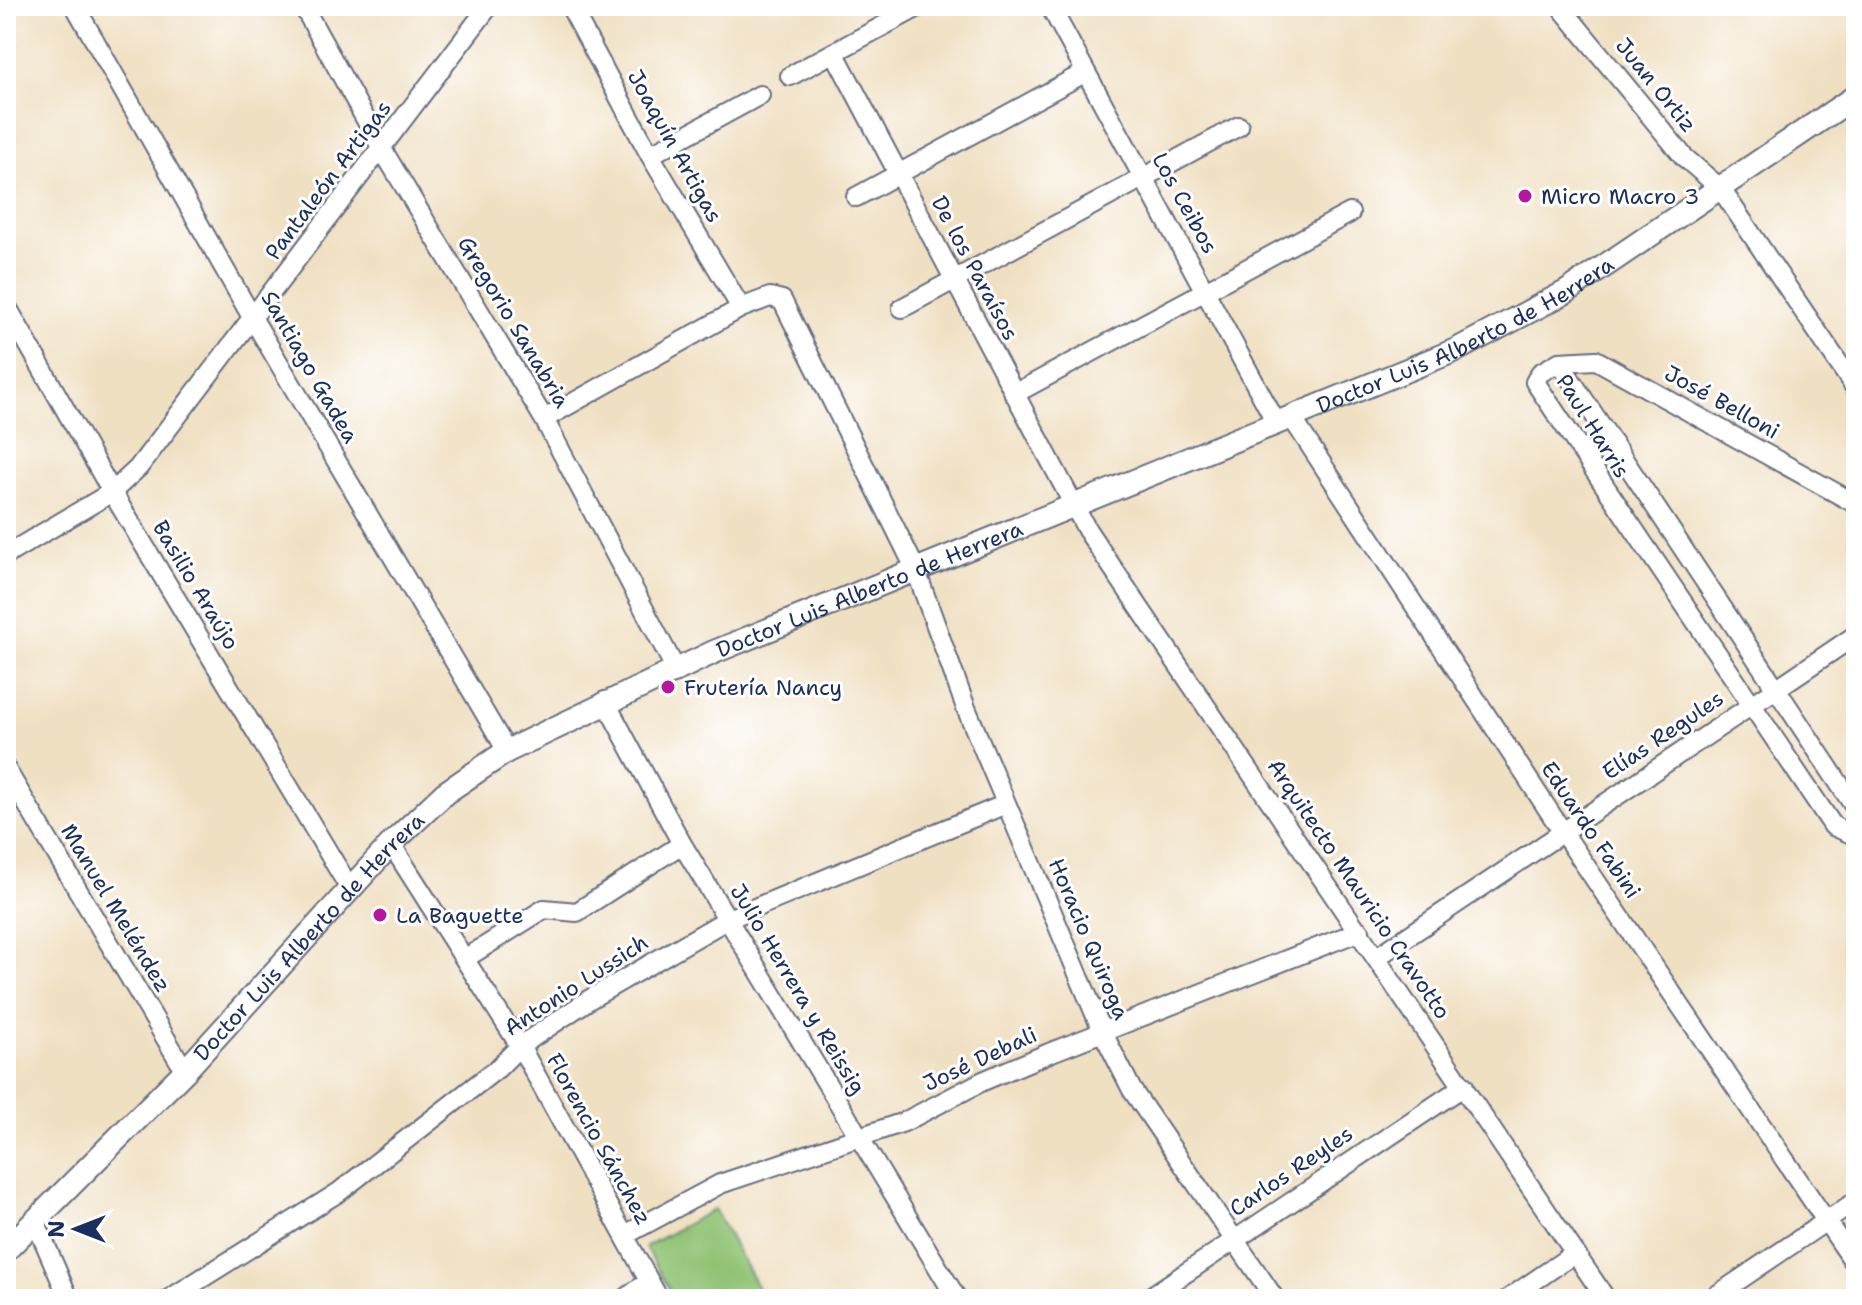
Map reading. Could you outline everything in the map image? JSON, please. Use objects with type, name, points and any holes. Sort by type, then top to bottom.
[{"type":"street","name":"Santiago Gadea","points":[[75,6],[253,319],[507,751]]},
{"type":"street","name":"Gregorio Sanabria","points":[[303,6],[382,149],[544,419],[675,668]]},
{"type":"street","name":"Pantaleón Artigas","points":[[6,555],[112,492],[138,468],[489,6]]},
{"type":"street","name":"Joaquín Artigas","points":[[570,6],[650,155],[741,308]]},
{"type":"street","points":[[790,76],[920,6]]},
{"type":"street","name":"Los Ceibos","points":[[1050,6],[1205,289],[1285,421]]},
{"type":"street","name":"Juan Ortiz","points":[[1560,6],[1684,157],[1721,189],[1856,389]]},
{"type":"street","name":"De los Paraísos","points":[[835,54],[1073,505]]},
{"type":"street","points":[[856,197],[1086,72]]},
{"type":"street","points":[[650,155],[760,95]]},
{"type":"street","name":"Doctor Luis Alberto de Herrera","points":[[6,1250],[185,1071],[391,844],[445,793],[507,751],[675,668],[1456,350],[1566,292],[1856,96]]},
{"type":"street","points":[[902,308],[1239,126]]},
{"type":"street","points":[[1014,394],[1350,213]]},
{"type":"street","points":[[544,419],[741,308],[770,297],[782,300],[915,568]]},
{"type":"street","name":"Basilio Araújo","points":[[6,305],[112,492],[349,887]]},
{"type":"street","name":"José Belloni","points":[[1559,362],[1596,360],[1856,504]]},
{"type":"street","name":"Paul Harris","points":[[1856,809],[1559,362],[1540,373],[1535,382],[1833,826],[1856,836]]},
{"type":"street","name":"Eduardo Fabini","points":[[1285,421],[1856,1265]]},
{"type":"street","name":"Arquitecto Mauricio Cravotto","points":[[1073,505],[1606,1299]]},
{"type":"street","name":"Horacio Quiroga","points":[[915,568],[966,708],[1103,1033],[1132,1090],[1275,1299]]},
{"type":"street","name":"Elías Regules","points":[[1377,957],[1856,635]]},
{"type":"street","name":"Julio Herrera y Reissig","points":[[605,701],[682,844],[957,1299]]},
{"type":"street","name":"Manuel Meléndez","points":[[6,769],[185,1071]]},
{"type":"street","name":"Antonio Lussich","points":[[169,1299],[339,1192],[498,1068],[520,1046],[590,999],[728,919],[1006,804]]},
{"type":"street","name":"Florencio Sánchez","points":[[391,844],[520,1046],[659,1299]]},
{"type":"street","points":[[466,958],[544,909],[577,912],[682,844]]},
{"type":"street","name":"José Debali","points":[[625,1235],[720,1184],[904,1122],[983,1081],[1360,931]]},
{"type":"street","name":"Carlos Reyles","points":[[1147,1299],[1464,1086]]},
{"type":"street","points":[[1711,1299],[1856,1201]]},
{"type":"street","points":[[36,1223],[69,1299]]},
{"type":"street","points":[[1508,1299],[1575,1253]]},
{"type":"street","points":[[625,1299],[649,1281]]},
{"type":"green space","points":[[714,1209],[764,1299],[675,1299],[645,1247]]},
{"type":"place","name":"Micro Macro 3","points":[[1525,196]]},
{"type":"place","name":"Frutería Nancy","points":[[668,687]]},
{"type":"place","name":"La Baguette","points":[[380,915]]}]
